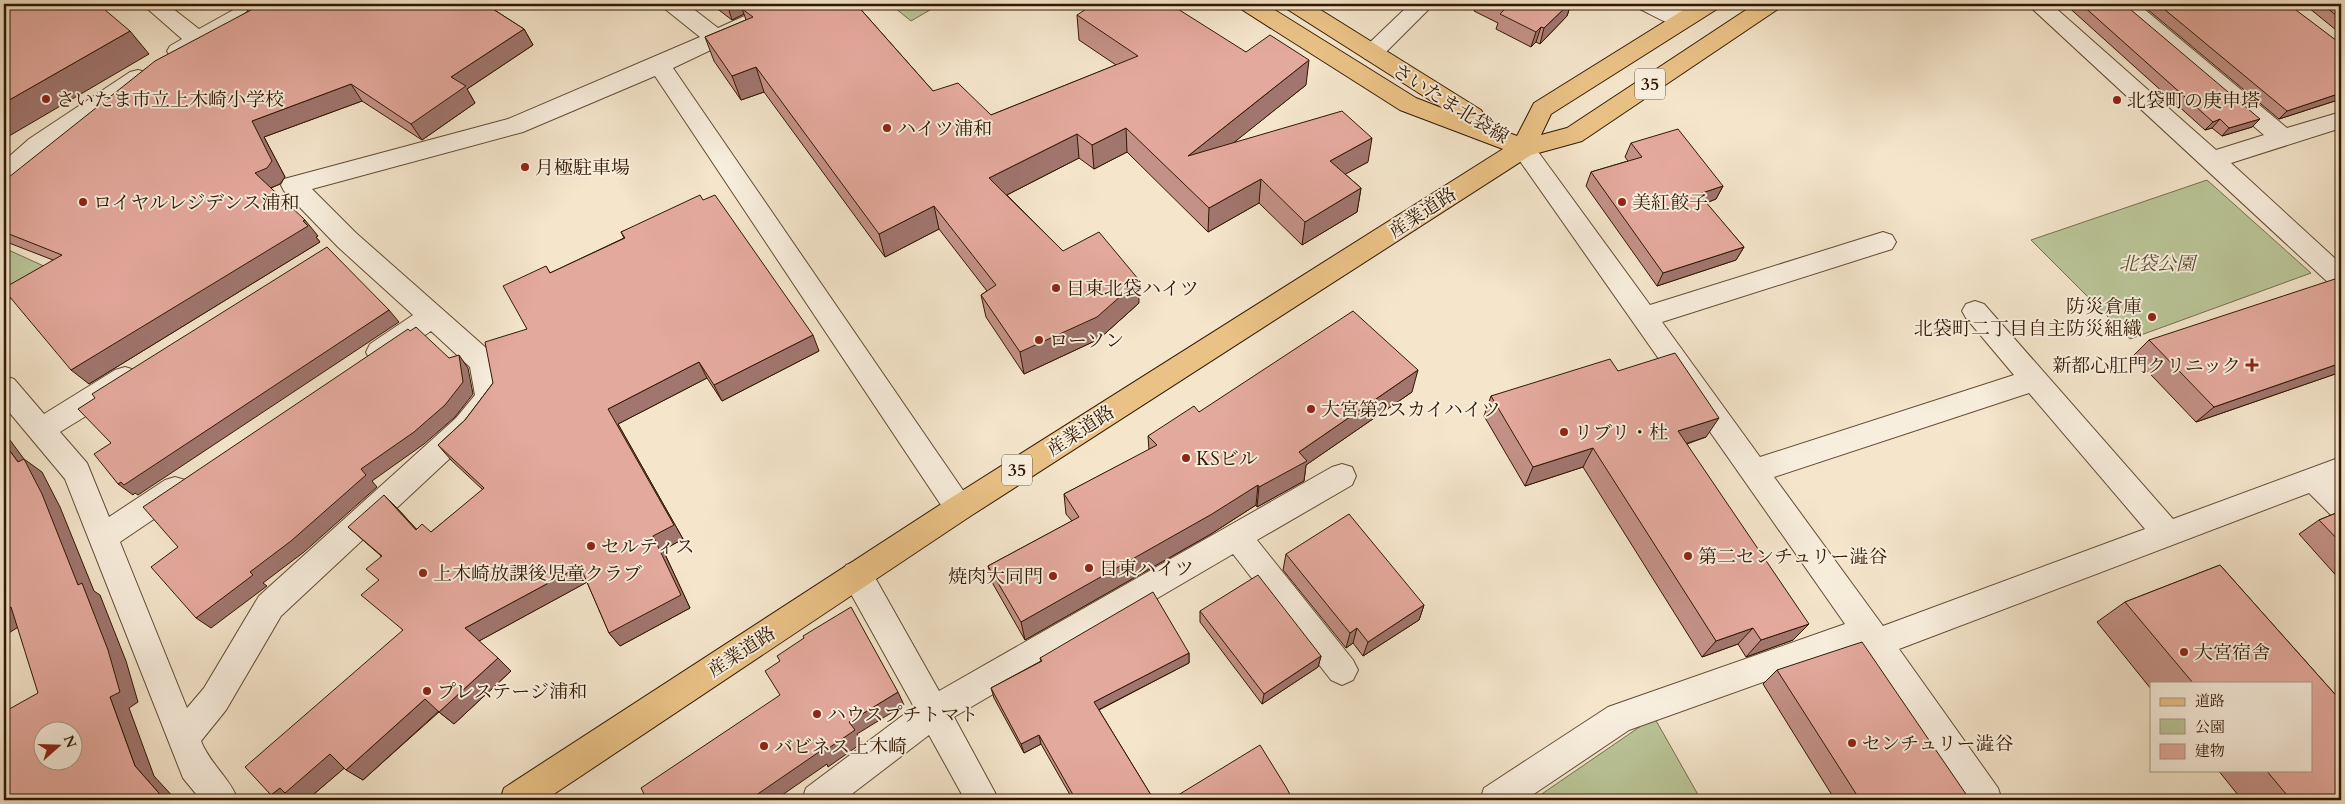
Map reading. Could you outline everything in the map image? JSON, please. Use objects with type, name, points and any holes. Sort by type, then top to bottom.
[{"type":"main road","name":"さいたま北袋線","points":[[1249,4],[1408,104],[1523,148]]},
{"type":"main road","name":"さいたま北袋線","points":[[1295,4],[1523,148]]},
{"type":"main road","name":"35","points":[[1523,148],[1542,109],[1709,4]]},
{"type":"main road","name":"産業道路","points":[[516,800],[958,508],[1523,148],[1574,135],[1770,4]]},
{"type":"street","points":[[153,4],[196,39]]},
{"type":"street","points":[[4,175],[38,145],[196,39],[260,4]]},
{"type":"street","points":[[673,4],[716,38]]},
{"type":"street","points":[[184,737],[215,699],[270,606],[466,426],[489,398],[483,362],[347,240],[293,185],[514,126],[659,66],[789,4]]},
{"type":"street","points":[[1372,53],[1423,4]]},
{"type":"street","points":[[1648,4],[1683,20]]},
{"type":"street","points":[[2038,4],[2341,279]]},
{"type":"street","points":[[2124,4],[2283,138]]},
{"type":"street","points":[[659,66],[958,508]]},
{"type":"street","points":[[2212,160],[2341,120]]},
{"type":"street","points":[[1523,148],[1872,636],[1986,800]]},
{"type":"street","points":[[322,255],[347,240]]},
{"type":"street","points":[[1644,317],[1884,242]]},
{"type":"street","points":[[1975,311],[2167,533]]},
{"type":"street","points":[[358,366],[432,316]]},
{"type":"street","points":[[41,430],[148,363]]},
{"type":"street","points":[[1754,471],[2034,380]]},
{"type":"street","points":[[4,387],[76,472],[195,766],[222,800]]},
{"type":"street","points":[[1496,800],[1619,718],[1872,636],[2167,533],[2341,469]]},
{"type":"street","points":[[103,537],[193,476]]},
{"type":"street","points":[[818,800],[934,711],[1238,538],[1342,476]]},
{"type":"street","points":[[2314,479],[2341,506]]},
{"type":"street","points":[[1238,538],[1342,670]]},
{"type":"street","points":[[857,575],[984,800]]},
{"type":"green space","points":[[890,4],[931,4],[935,7],[911,21]]},
{"type":"green space","name":"北袋公園","points":[[2207,180],[2311,273],[2130,339],[2031,240]]},
{"type":"green space","points":[[4,248],[57,272],[4,302]]},
{"type":"green space","points":[[1654,717],[1701,800],[1533,800]]},
{"type":"building","points":[[4,4],[98,4],[130,31],[4,103]]},
{"type":"building","points":[[244,4],[485,4],[524,29],[451,77],[466,86],[411,124],[351,84],[252,121],[272,161],[267,168],[255,173],[305,220],[303,221],[308,226],[71,370],[4,290],[4,288],[62,255],[4,232],[4,181],[155,61],[251,10]]},
{"type":"building","points":[[753,4],[856,4],[933,91],[958,83],[991,115],[1138,56],[1077,15],[1094,4],[1170,4],[1246,52],[1270,35],[1309,60],[1188,156],[1342,111],[1372,138],[1330,161],[1361,188],[1305,222],[1261,179],[1209,208],[1126,128],[1092,145],[1077,134],[989,178],[1063,251],[1099,232],[1139,280],[1097,317],[1020,352],[981,295],[996,285],[934,206],[879,234],[756,67],[732,76],[705,37],[753,17],[742,9]]},
{"type":"building","points":[[1493,4],[1569,4],[1544,28],[1541,27],[1536,32],[1500,14],[1505,9]]},
{"type":"building","points":[[2081,4],[2124,4],[2260,119],[2229,128],[2220,119],[2213,122]]},
{"type":"building","points":[[2158,4],[2288,4],[2341,44],[2341,93],[2287,111]]},
{"type":"building","points":[[2322,4],[2341,4],[2341,19]]},
{"type":"building","points":[[1678,129],[1723,186],[1699,194],[1744,247],[1663,273],[1591,172],[1642,157],[1631,143]]},
{"type":"building","points":[[700,195],[703,200],[715,195],[813,335],[714,385],[699,362],[608,409],[674,525],[653,536],[681,595],[609,633],[580,566],[465,628],[498,658],[439,712],[425,699],[346,770],[330,754],[285,793],[280,788],[271,795],[245,767],[403,630],[361,595],[379,580],[366,569],[382,556],[348,527],[384,495],[416,530],[422,524],[431,532],[484,488],[438,445],[465,420],[493,383],[485,342],[527,329],[503,286],[546,266],[550,273],[625,238],[621,232]]},
{"type":"building","points":[[327,247],[389,310],[124,485],[121,482],[118,484],[94,454],[111,443],[78,409],[95,398],[92,394]]},
{"type":"building","points":[[2341,277],[2341,363],[2214,407],[2149,340]]},
{"type":"building","points":[[1353,311],[1418,370],[1299,452],[1307,461],[1259,487],[1258,485],[1212,514],[1021,622],[988,566],[1079,517],[1064,494],[1157,445],[1148,436],[1194,406],[1199,412]]},
{"type":"building","points":[[416,327],[449,358],[459,355],[463,382],[445,405],[414,432],[361,469],[366,475],[291,541],[250,572],[253,575],[196,618],[151,567],[178,547],[143,507],[408,329],[410,331]]},
{"type":"building","points":[[1675,353],[1719,418],[1678,431],[1809,624],[1761,640],[1753,628],[1716,641],[1593,448],[1533,467],[1491,396],[1610,359],[1618,371]]},
{"type":"building","points":[[4,443],[18,462],[24,459],[42,494],[78,585],[82,583],[108,650],[120,692],[110,697],[135,766],[165,800],[4,800],[4,712],[38,693],[11,607],[4,612]]},
{"type":"building","points":[[2341,511],[2341,543],[2319,520]]},
{"type":"building","points":[[1349,514],[1424,605],[1368,642],[1357,628],[1350,633],[1286,554]]},
{"type":"building","points":[[2220,565],[2341,701],[2341,800],[2291,800],[2268,772],[2312,772],[2312,682],[2192,682],[2125,602]]},
{"type":"building","points":[[1258,575],[1321,656],[1264,694],[1200,611]]},
{"type":"building","points":[[1153,592],[1189,653],[1094,702],[1154,800],[1076,800],[1039,735],[1021,744],[991,688],[1042,661],[1040,658]]},
{"type":"building","points":[[851,607],[898,692],[849,722],[855,730],[749,800],[647,800],[641,788],[780,695],[765,671],[780,661],[777,656],[804,638],[803,636]]},
{"type":"building","name":"センチュリー澁谷","points":[[1862,642],[1970,800],[1860,800],[1777,670]]},
{"type":"building","points":[[1260,745],[1293,800],[1170,800]]},
{"type":"place","name":"さいたま市立上木崎小学校","points":[[46,99]]},
{"type":"place","name":"北袋町の庚申塔","points":[[2117,100]]},
{"type":"place","name":"ハイツ浦和","points":[[887,128]]},
{"type":"place","name":"月極駐車場","points":[[525,167]]},
{"type":"place","name":"ロイヤルレジデンス浦和","points":[[83,202]]},
{"type":"place","name":"美紅餃子","points":[[1622,202]]},
{"type":"place","name":"日東北袋ハイツ","points":[[1056,288]]},
{"type":"place","name":"防災倉庫 北袋町二丁目自主防災組織","points":[[2152,317]]},
{"type":"place","name":"ローソン","points":[[1039,340]]},
{"type":"place","name":"新都心肛門クリニック","points":[[2252,365]]},
{"type":"place","name":"大宮第2スカイハイツ","points":[[1311,409]]},
{"type":"place","name":"リブリ・杜","points":[[1564,432]]},
{"type":"place","name":"KSビル","points":[[1186,458]]},
{"type":"place","name":"セルティス","points":[[591,546]]},
{"type":"place","name":"第二センチュリー澁谷","points":[[1688,556]]},
{"type":"place","name":"日東ハイツ","points":[[1089,568]]},
{"type":"place","name":"上木崎放課後児童クラブ","points":[[423,573]]},
{"type":"place","name":"焼肉大同門","points":[[1053,576]]},
{"type":"place","name":"大宮宿舎","points":[[2184,652]]},
{"type":"place","name":"プレステージ浦和","points":[[427,691]]},
{"type":"place","name":"ハウスプチトマト","points":[[817,714]]},
{"type":"place","name":"センチュリー澁谷","points":[[1852,743]]},
{"type":"place","name":"バビネス上木崎","points":[[764,746]]}]
